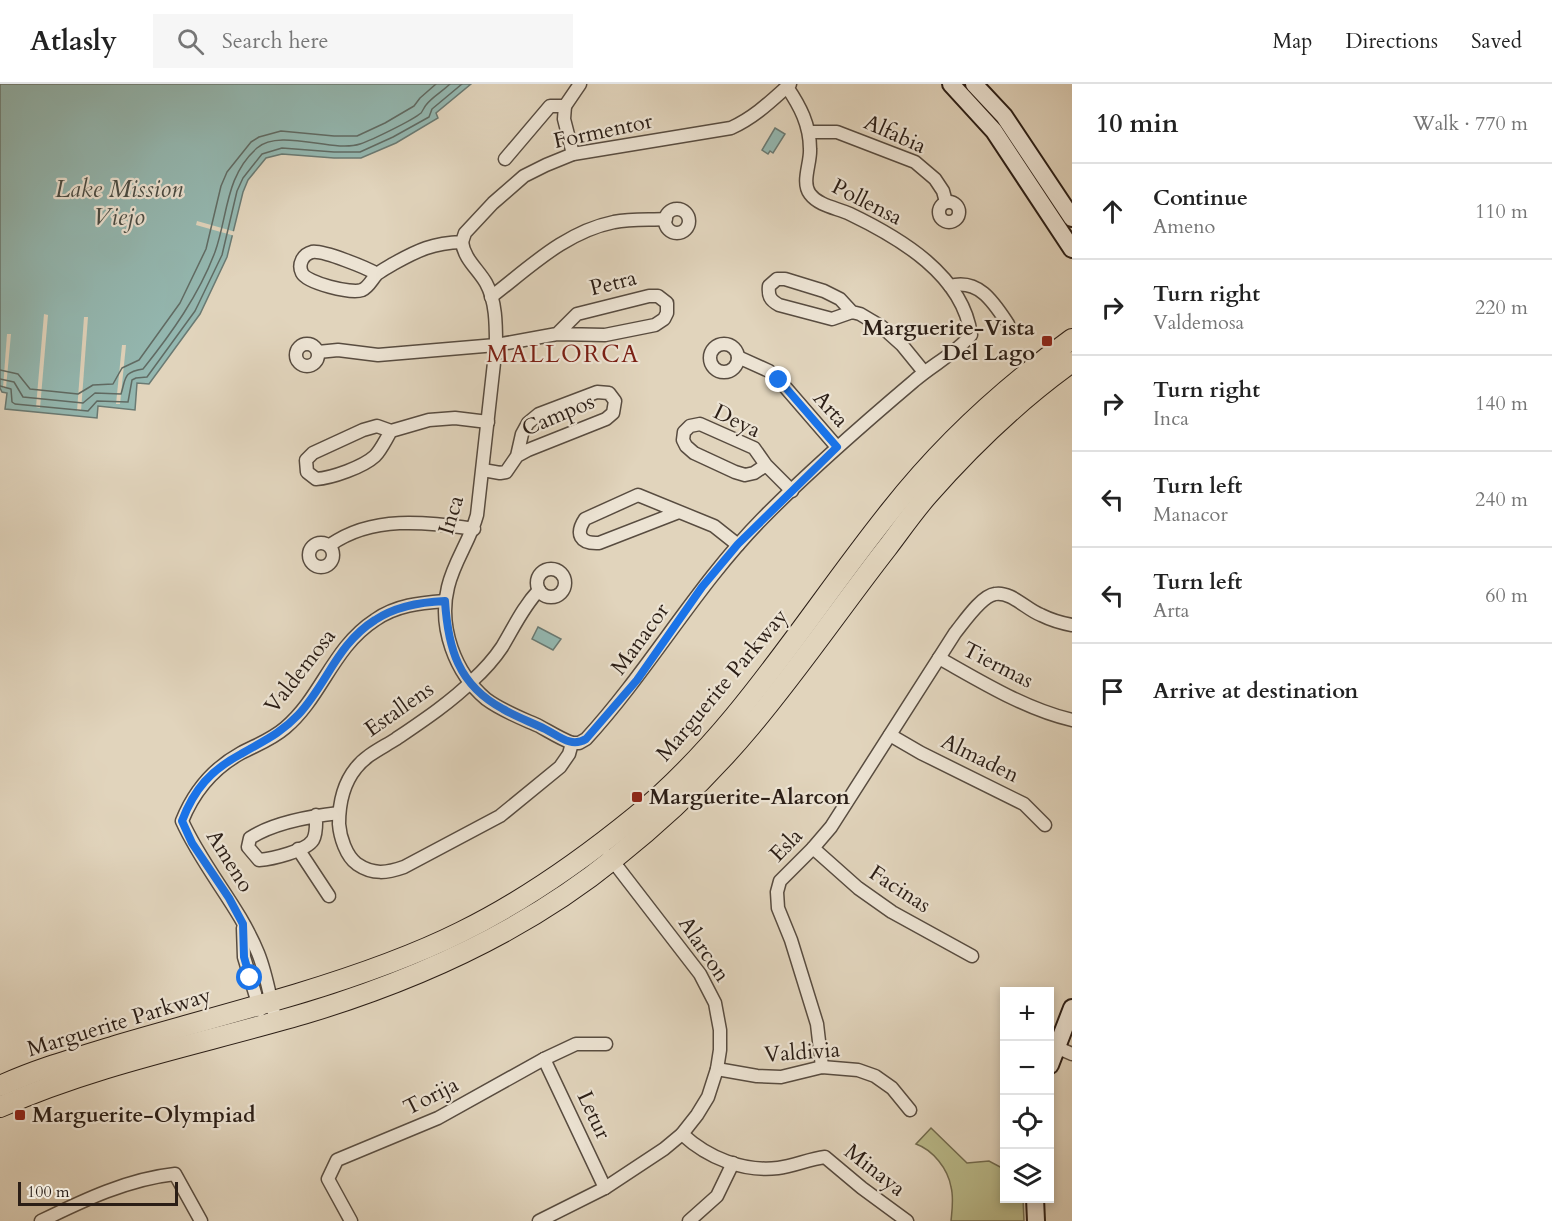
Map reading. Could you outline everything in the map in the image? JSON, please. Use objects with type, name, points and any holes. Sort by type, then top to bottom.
[{"type":"main road","name":"Marguerite Parkway","points":[[606,852],[639,814],[708,746],[744,704],[891,510],[964,428],[996,398],[1072,339]]},
{"type":"main road","name":"Marguerite Parkway","points":[[0,1107],[56,1085],[267,1013],[353,976],[403,958],[462,931],[559,874],[606,852],[680,801],[752,725],[927,496],[1007,413],[1072,362]]},
{"type":"main road","name":"Marguerite Parkway","points":[[0,1086],[71,1059],[267,1013]]},
{"type":"street","points":[[573,154],[564,119],[565,106],[580,84]]},
{"type":"street","points":[[951,84],[994,131],[1072,249]]},
{"type":"street","points":[[974,84],[1004,116],[1072,218]]},
{"type":"street","name":"Pollensa","points":[[788,85],[809,132],[810,150],[806,180],[809,193],[817,201],[874,225],[926,262],[950,286],[969,323],[970,336]]},
{"type":"street","name":"Formentor","points":[[462,243],[470,226],[524,176],[573,154],[731,128],[753,116],[788,85]]},
{"type":"street","points":[[505,159],[550,106],[565,106]]},
{"type":"street","name":"Alfabia","points":[[809,132],[837,132],[915,162],[935,179],[943,191],[946,202]]},
{"type":"street","points":[[491,297],[562,241],[584,231],[615,222],[666,219]]},
{"type":"street","points":[[377,274],[368,268],[320,253],[311,252],[300,262],[300,271],[310,280],[348,291],[361,290],[369,285],[377,274],[417,250],[441,243],[462,243]]},
{"type":"street","name":"Inca","points":[[462,243],[463,252],[486,283],[491,297],[496,323],[496,345],[477,515],[474,529],[455,564],[445,601],[450,646],[471,683],[487,699],[502,709],[572,743]]},
{"type":"street","points":[[852,312],[832,319],[778,305],[771,300],[769,286],[777,279],[785,279],[840,299],[852,312],[882,327],[902,345],[924,372]]},
{"type":"street","points":[[950,286],[961,283],[987,295],[1008,324]]},
{"type":"street","name":"Petra","points":[[318,352],[338,350],[378,355],[496,345],[557,334],[605,335],[655,325],[664,319],[667,313],[667,303],[658,296],[649,296],[577,314],[557,334]]},
{"type":"street","name":"Manacor","points":[[339,813],[340,830],[351,860],[372,872],[388,873],[404,867],[500,816],[560,767],[569,754],[572,743],[579,743],[586,739],[618,704],[702,587],[738,544],[837,447],[924,372],[962,346],[970,336]]},
{"type":"street","name":"Arta","points":[[738,357],[769,371],[779,380],[837,447]]},
{"type":"street","name":"Campos","points":[[483,470],[506,472],[517,456],[522,434],[528,423],[539,414],[597,392],[609,393],[615,401],[614,413],[606,419],[517,456]]},
{"type":"street","points":[[391,432],[377,426],[313,453],[306,460],[307,472],[316,480],[327,478],[361,464],[375,456],[391,432],[429,420],[455,418],[488,422]]},
{"type":"street","name":"Deya","points":[[766,465],[754,474],[745,475],[735,472],[694,453],[683,440],[684,432],[690,426],[700,424],[754,448],[766,465],[792,490]]},
{"type":"street","points":[[678,512],[599,543],[590,544],[583,540],[579,533],[580,526],[585,519],[638,495],[714,526],[738,544]]},
{"type":"street","points":[[330,545],[345,535],[392,523],[441,524],[474,529]]},
{"type":"street","name":"Estallens","points":[[339,813],[347,781],[366,757],[409,730],[471,683],[501,649],[528,602],[539,590]]},
{"type":"street","name":"Esla","points":[[822,1067],[817,1024],[791,940],[778,908],[777,892],[780,881],[831,827],[939,658],[975,608],[988,596],[996,593],[1014,600],[1038,615],[1072,626]]},
{"type":"street","name":"Valdemosa","points":[[182,821],[190,801],[204,782],[224,764],[285,729],[299,714],[313,697],[348,642],[361,629],[394,610],[417,603],[445,601]]},
{"type":"street","name":"Tiermas","points":[[939,658],[1023,702],[1072,720]]},
{"type":"street","name":"Almaden","points":[[890,735],[921,753],[1024,804],[1046,825]]},
{"type":"street","points":[[316,815],[313,840],[306,847],[259,860],[248,847],[250,838],[259,832],[316,815],[339,813]]},
{"type":"street","name":"Ameno","points":[[182,821],[192,843],[229,898],[258,953],[267,1013]]},
{"type":"street","name":"Facinas","points":[[813,848],[858,888],[892,912],[972,956]]},
{"type":"street","points":[[297,849],[329,896]]},
{"type":"street","name":"Alarcon","points":[[539,1221],[605,1188],[664,1149],[682,1134],[708,1097],[717,1069],[720,1030],[715,1004],[700,974],[606,852]]},
{"type":"street","name":"Ameno","points":[[243,924],[244,957],[267,1013]]},
{"type":"street","points":[[244,957],[258,953]]},
{"type":"street","points":[[1054,1053],[1072,1008]]},
{"type":"street","name":"Torija","points":[[351,1221],[328,1179],[337,1160],[438,1118],[544,1059],[576,1044],[606,1044]]},
{"type":"street","points":[[1056,1047],[1072,1054]]},
{"type":"street","name":"Letur","points":[[544,1059],[605,1188]]},
{"type":"street","name":"Valdivia","points":[[717,1069],[746,1075],[781,1077],[822,1067],[858,1070],[875,1076],[892,1088],[910,1110]]},
{"type":"street","name":"Minaya","points":[[682,1134],[704,1152],[733,1163],[757,1168],[780,1168],[825,1157],[907,1221]]},
{"type":"street","points":[[689,1221],[717,1196],[733,1163]]},
{"type":"street","points":[[41,1221],[80,1202],[151,1176],[175,1174],[201,1221]]},
{"type":"street","points":[[1035,1203],[1036,1221]]},
{"type":"green space","points":[[931,1128],[967,1163],[989,1161],[1000,1167],[1000,1203],[1023,1203],[1024,1221],[951,1221],[952,1195],[947,1174],[934,1155],[916,1144]]},
{"type":"water","name":"Lake Mission Viejo","points":[[0,84],[471,84],[436,113],[438,118],[396,143],[361,158],[282,154],[266,158],[248,180],[227,257],[200,314],[149,384],[137,383],[135,410],[98,406],[97,418],[5,409],[7,393],[2,392],[0,388]]},
{"type":"water","points":[[775,128],[785,134],[773,153],[770,151],[768,154],[762,150]]},
{"type":"water","points":[[538,627],[561,639],[553,650],[532,639]]},
{"type":"pier","points":[[197,221],[236,232],[235,236],[196,225]]},
{"type":"pier","points":[[44,314],[48,315],[40,408],[36,407]]},
{"type":"pier","points":[[84,317],[88,317],[81,411],[77,411]]},
{"type":"pier","points":[[7,334],[11,334],[6,388],[3,388]]},
{"type":"pier","points":[[122,345],[126,345],[120,404],[116,404]]},
{"type":"place","name":"Marguerite-Vista Del Lago","points":[[1047,341]]},
{"type":"place","name":"Marguerite-Alarcon","points":[[637,797]]},
{"type":"place","name":"Marguerite-Olympiad","points":[[20,1115]]},
{"type":"district","name":"MALLORCA","points":[[563,354]]},
{"type":"route","points":[[250,978],[244,957],[243,924],[229,898],[192,843],[182,821],[190,801],[204,782],[224,764],[285,729],[313,697],[335,660],[361,629],[394,610],[417,603],[445,601],[450,646],[464,673],[487,699],[502,709],[567,741],[579,743],[586,739],[637,680],[702,587],[738,544],[837,447],[779,380]]}]
